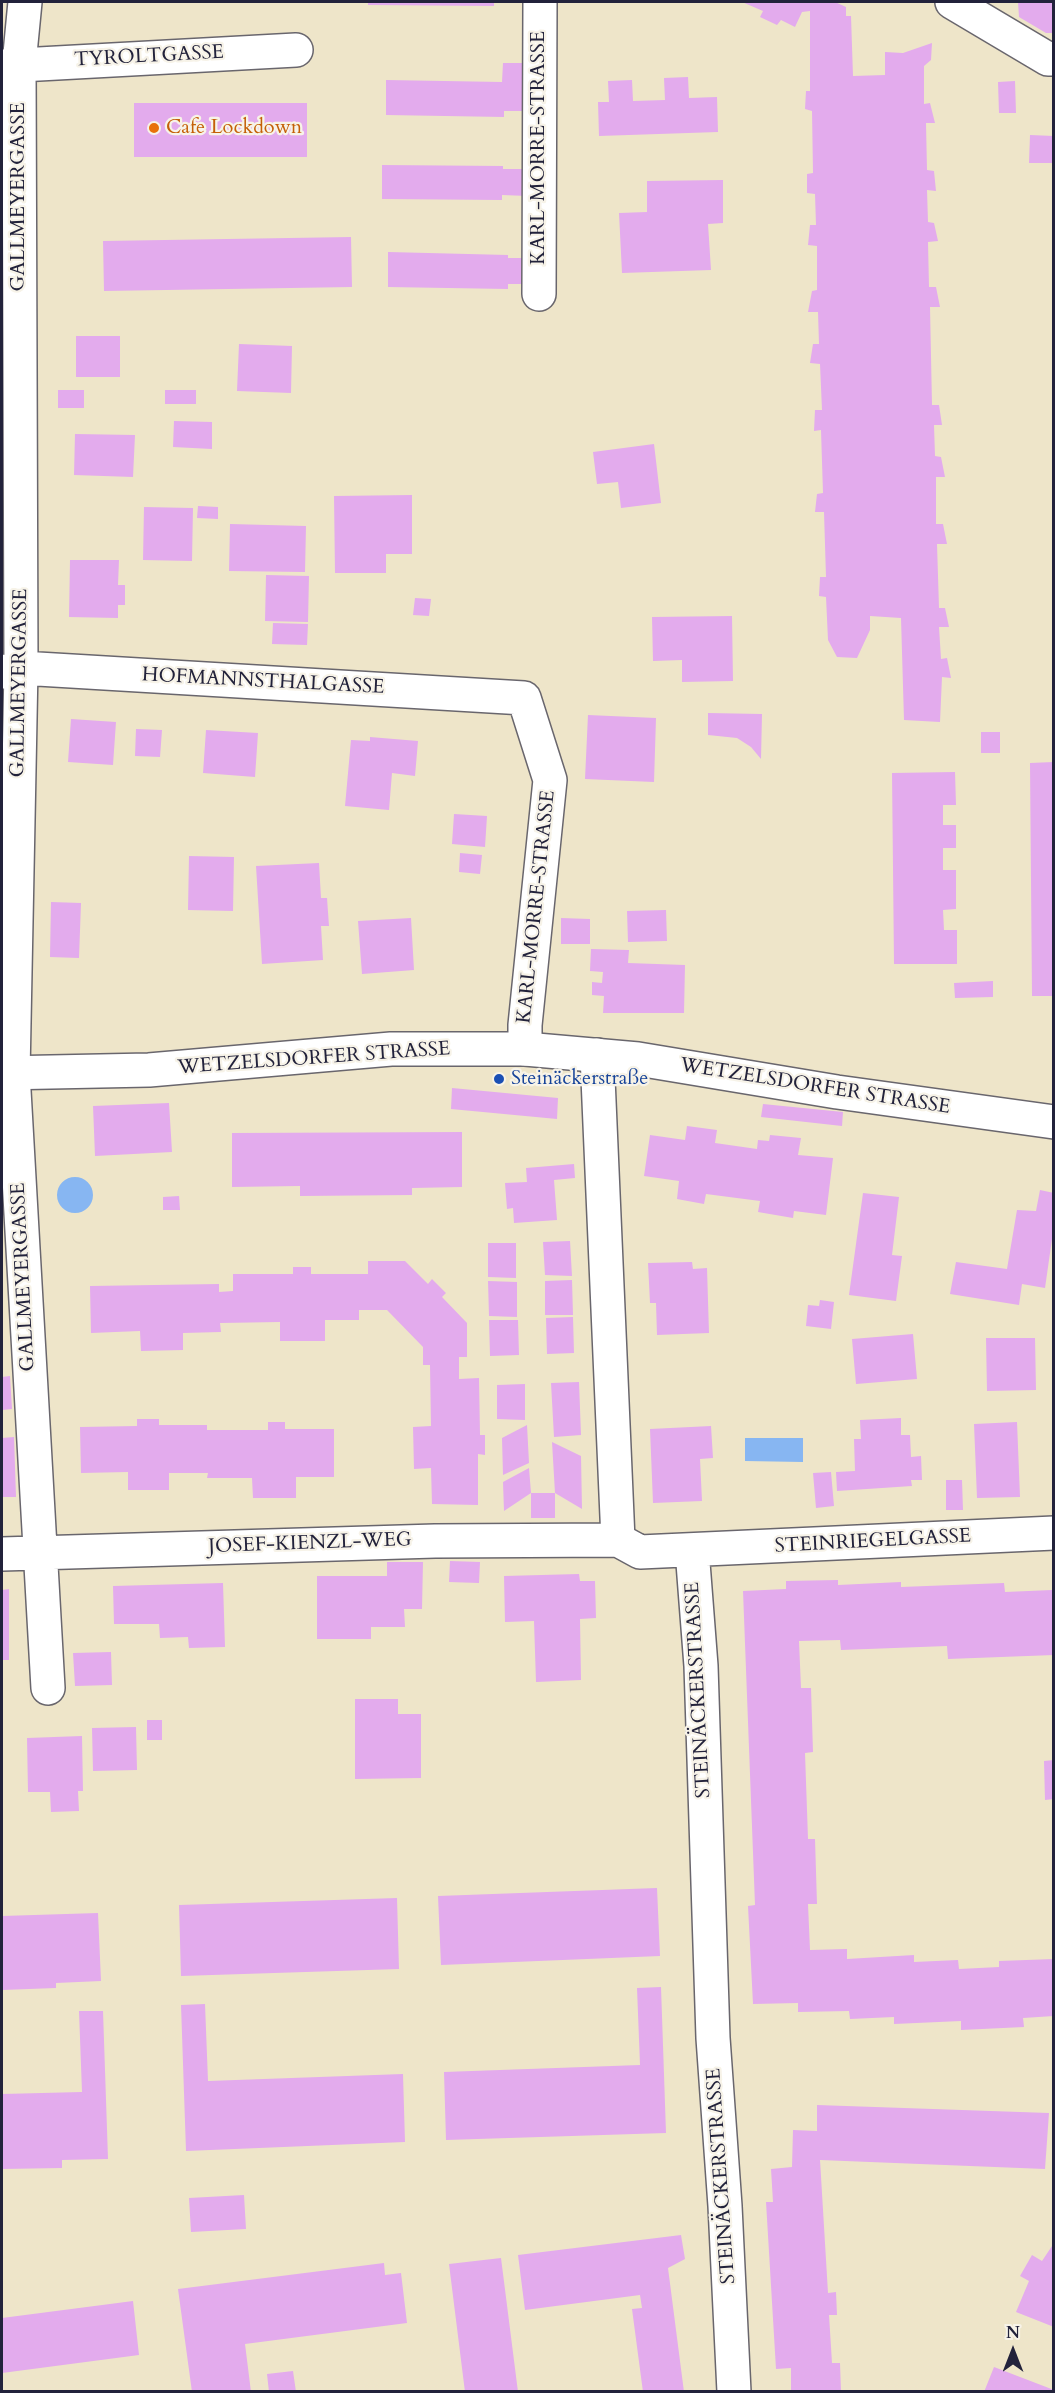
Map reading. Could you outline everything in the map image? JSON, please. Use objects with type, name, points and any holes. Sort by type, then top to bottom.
[{"type":"street","name":"GALLMEYERGASSE","points":[[25,2],[10,65],[11,670],[7,1073],[48,1688]]},
{"type":"street","name":"KARL-MORRE-STRASSE","points":[[539,294],[540,2]]},
{"type":"street","points":[[952,2],[1048,59],[1053,59]]},
{"type":"street","name":"TYROLTGASSE","points":[[10,65],[296,50]]},
{"type":"street","name":"HOFMANNSTHALGASSE","points":[[11,670],[524,698]]},
{"type":"street","name":"KARL-MORRE-STRASSE","points":[[524,698],[550,780],[525,1025],[525,1049]]},
{"type":"street","name":"WETZELSDORFER STRASSE","points":[[7,1073],[160,1069],[391,1049],[525,1049],[638,1059],[837,1092],[1053,1122]]},
{"type":"street","points":[[597,1055],[618,1540],[640,1552],[692,1550]]},
{"type":"street","name":"STEINRIEGELGASSE","points":[[692,1550],[1053,1533]]},
{"type":"street","name":"JOSEF-KIENZL-WEG","points":[[2,1554],[435,1541],[618,1540]]},
{"type":"street","name":"STEINÄCKERSTRASSE","points":[[692,1550],[701,1666],[713,2038],[726,2206],[734,2391]]},
{"type":"water","points":[[75,1177],[87,1183],[93,1195],[87,1207],[75,1213],[63,1207],[57,1195],[63,1183]]},
{"type":"water","points":[[745,1438],[803,1438],[803,1462],[745,1461]]},
{"type":"building","points":[[368,2],[494,2],[494,6],[368,5]]},
{"type":"building","points":[[742,2],[835,2],[846,7],[846,16],[851,16],[853,76],[885,75],[885,52],[903,53],[932,43],[931,60],[924,66],[924,104],[930,103],[935,123],[926,123],[927,170],[934,171],[936,191],[927,190],[928,222],[934,223],[938,241],[928,242],[929,287],[936,287],[940,307],[930,307],[932,405],[939,405],[942,425],[934,425],[935,456],[941,457],[945,477],[936,477],[936,524],[943,524],[947,544],[937,544],[939,608],[945,608],[949,627],[939,627],[941,659],[947,658],[951,678],[942,677],[940,722],[904,720],[901,618],[870,616],[870,630],[857,658],[837,657],[828,640],[826,597],[819,596],[820,577],[826,577],[824,512],[815,512],[817,494],[823,493],[821,430],[814,431],[815,410],[822,410],[820,364],[810,363],[813,344],[819,344],[818,312],[808,312],[812,291],[817,290],[817,246],[808,245],[810,225],[816,225],[815,194],[807,193],[807,174],[813,173],[812,111],[805,109],[806,91],[810,91],[810,11],[802,12],[795,27],[781,20],[777,25],[760,17],[763,11]]},
{"type":"building","points":[[1018,2],[1054,2],[1054,33],[1046,33],[1019,17]]},
{"type":"building","points":[[503,63],[529,63],[529,111],[504,111],[504,117],[386,115],[386,80],[502,82]]},
{"type":"building","points":[[688,77],[689,98],[717,97],[718,132],[599,136],[598,102],[609,102],[608,81],[632,80],[633,101],[665,100],[664,78]]},
{"type":"building","points":[[1015,81],[1016,113],[999,113],[998,82]]},
{"type":"building","points":[[134,103],[307,103],[307,157],[134,157]]},
{"type":"building","points":[[1030,135],[1054,136],[1054,163],[1029,163]]},
{"type":"building","points":[[382,165],[503,166],[503,169],[529,169],[528,196],[502,195],[502,200],[382,199]]},
{"type":"building","points":[[723,180],[723,223],[708,224],[711,270],[622,273],[619,213],[647,212],[647,181]]},
{"type":"building","points":[[351,237],[352,287],[104,291],[103,241]]},
{"type":"building","points":[[388,252],[508,255],[508,258],[529,258],[529,284],[508,284],[508,289],[388,287]]},
{"type":"building","points":[[76,336],[120,336],[120,377],[76,377]]},
{"type":"building","points":[[239,344],[292,346],[291,393],[237,391]]},
{"type":"building","points":[[58,390],[84,390],[84,408],[58,408]]},
{"type":"building","points":[[165,390],[196,390],[196,404],[165,404]]},
{"type":"building","points":[[174,421],[212,422],[212,449],[173,447]]},
{"type":"building","points":[[75,434],[135,435],[133,477],[74,475]]},
{"type":"building","points":[[654,444],[661,503],[621,508],[618,482],[597,484],[593,452]]},
{"type":"building","points":[[412,495],[412,554],[386,554],[386,573],[335,573],[334,496]]},
{"type":"building","points":[[198,506],[218,507],[218,519],[197,518]]},
{"type":"building","points":[[144,507],[193,508],[192,561],[143,560]]},
{"type":"building","points":[[230,524],[306,526],[305,572],[229,571]]},
{"type":"building","points":[[70,560],[119,560],[118,585],[125,585],[125,605],[118,605],[118,618],[69,617]]},
{"type":"building","points":[[266,575],[309,576],[308,622],[265,621]]},
{"type":"building","points":[[415,598],[431,599],[429,616],[413,615]]},
{"type":"building","points":[[732,616],[733,681],[682,682],[682,660],[653,661],[652,617]]},
{"type":"building","points":[[273,623],[308,624],[307,645],[272,644]]},
{"type":"building","points":[[708,713],[762,714],[761,759],[751,747],[737,738],[708,735]]},
{"type":"building","points":[[588,715],[656,718],[654,782],[585,779]]},
{"type":"building","points":[[71,719],[116,722],[113,765],[68,762]]},
{"type":"building","points":[[136,729],[162,730],[160,757],[135,756]]},
{"type":"building","points":[[206,730],[258,733],[255,777],[203,773]]},
{"type":"building","points":[[981,732],[1000,732],[1000,753],[981,753]]},
{"type":"building","points":[[370,737],[418,741],[415,776],[392,773],[389,810],[345,806],[351,740],[370,741]]},
{"type":"building","points":[[1054,762],[1054,996],[1032,996],[1030,763]]},
{"type":"building","points":[[955,772],[956,805],[943,805],[943,825],[956,825],[956,848],[943,848],[943,870],[956,870],[956,909],[943,910],[944,930],[957,930],[957,964],[894,964],[892,773]]},
{"type":"building","points":[[454,814],[487,816],[485,847],[452,844]]},
{"type":"building","points":[[460,853],[482,855],[480,874],[459,872]]},
{"type":"building","points":[[189,856],[234,857],[233,911],[188,910]]},
{"type":"building","points":[[319,863],[321,898],[327,898],[329,926],[321,926],[323,960],[262,964],[256,866]]},
{"type":"building","points":[[51,902],[81,903],[79,958],[50,957]]},
{"type":"building","points":[[666,910],[667,941],[628,942],[627,911]]},
{"type":"building","points":[[411,918],[414,970],[362,974],[358,921]]},
{"type":"building","points":[[561,918],[590,919],[590,944],[561,944]]},
{"type":"building","points":[[591,949],[629,950],[628,963],[685,965],[684,1013],[603,1013],[604,996],[592,995],[592,982],[602,983],[603,972],[590,971]]},
{"type":"building","points":[[993,981],[993,997],[955,998],[954,983]]},
{"type":"building","points":[[452,1088],[558,1098],[557,1119],[451,1109]]},
{"type":"building","points":[[169,1103],[172,1152],[95,1156],[93,1106]]},
{"type":"building","points":[[763,1104],[843,1112],[842,1126],[761,1117]]},
{"type":"building","points":[[687,1126],[717,1130],[715,1143],[757,1149],[758,1140],[769,1141],[770,1135],[801,1138],[798,1155],[833,1158],[826,1215],[794,1211],[793,1218],[758,1212],[760,1201],[706,1194],[704,1204],[677,1199],[679,1181],[644,1176],[650,1135],[685,1140]]},
{"type":"building","points":[[462,1132],[462,1187],[412,1188],[412,1195],[300,1196],[300,1186],[232,1187],[232,1133]]},
{"type":"building","points":[[574,1164],[575,1178],[554,1180],[557,1220],[514,1223],[513,1208],[507,1209],[505,1183],[527,1182],[526,1168]]},
{"type":"building","points":[[1040,1190],[1054,1193],[1054,1225],[1045,1288],[1022,1284],[1019,1305],[950,1294],[956,1262],[1007,1269],[1017,1210],[1036,1211]]},
{"type":"building","points":[[863,1193],[899,1197],[892,1255],[902,1256],[896,1301],[849,1295]]},
{"type":"building","points":[[179,1196],[180,1210],[163,1210],[163,1197]]},
{"type":"building","points":[[570,1241],[572,1276],[545,1275],[543,1242]]},
{"type":"building","points":[[488,1243],[516,1243],[516,1278],[488,1277]]},
{"type":"building","points":[[368,1261],[405,1261],[428,1284],[432,1279],[446,1293],[442,1297],[467,1323],[467,1357],[459,1357],[459,1379],[479,1378],[480,1435],[485,1435],[485,1455],[478,1454],[478,1505],[432,1504],[431,1468],[414,1469],[413,1427],[431,1426],[430,1365],[423,1365],[423,1347],[387,1310],[359,1310],[359,1320],[325,1320],[325,1341],[280,1341],[280,1322],[220,1323],[221,1332],[183,1333],[183,1350],[141,1351],[140,1331],[91,1333],[90,1286],[219,1284],[219,1292],[233,1291],[233,1274],[293,1274],[293,1267],[311,1267],[311,1274],[368,1274]]},
{"type":"building","points":[[692,1262],[693,1269],[707,1268],[709,1333],[657,1335],[656,1303],[650,1303],[648,1263]]},
{"type":"building","points":[[572,1280],[573,1315],[545,1315],[545,1281]]},
{"type":"building","points":[[488,1281],[517,1282],[517,1317],[489,1316]]},
{"type":"building","points":[[820,1300],[834,1302],[831,1329],[806,1326],[808,1305],[819,1306]]},
{"type":"building","points":[[573,1317],[574,1353],[547,1354],[546,1318]]},
{"type":"building","points":[[489,1320],[518,1320],[519,1355],[490,1356]]},
{"type":"building","points":[[913,1334],[917,1379],[856,1384],[852,1339]]},
{"type":"building","points":[[986,1338],[1035,1338],[1036,1390],[987,1391]]},
{"type":"building","points":[[10,1376],[12,1409],[2,1410],[2,1377]]},
{"type":"building","points":[[579,1382],[581,1435],[554,1437],[551,1383]]},
{"type":"building","points":[[525,1384],[525,1420],[497,1419],[497,1385]]},
{"type":"building","points":[[901,1418],[901,1435],[910,1435],[911,1457],[921,1456],[922,1480],[911,1480],[912,1486],[837,1491],[836,1472],[855,1471],[854,1439],[861,1439],[860,1420]]},
{"type":"building","points":[[137,1419],[159,1419],[159,1425],[207,1425],[207,1430],[268,1430],[268,1422],[285,1422],[285,1429],[334,1429],[334,1477],[296,1477],[296,1498],[253,1498],[252,1478],[207,1478],[208,1473],[169,1473],[169,1490],[128,1490],[128,1472],[81,1473],[80,1427],[137,1426]]},
{"type":"building","points":[[1017,1422],[1020,1497],[977,1498],[974,1424]]},
{"type":"building","points":[[527,1425],[529,1463],[503,1475],[502,1438]]},
{"type":"building","points":[[711,1426],[713,1458],[700,1459],[702,1501],[653,1503],[650,1429]]},
{"type":"building","points":[[14,1437],[16,1497],[2,1497],[2,1438]]},
{"type":"building","points":[[552,1442],[581,1456],[582,1509],[555,1493]]},
{"type":"building","points":[[529,1468],[531,1493],[504,1511],[503,1482]]},
{"type":"building","points":[[831,1472],[834,1506],[816,1508],[813,1473]]},
{"type":"building","points":[[946,1480],[962,1480],[963,1510],[946,1510]]},
{"type":"building","points":[[531,1493],[555,1493],[555,1518],[531,1518]]},
{"type":"building","points":[[450,1561],[480,1562],[479,1583],[449,1582]]},
{"type":"building","points":[[387,1562],[423,1562],[422,1609],[404,1609],[405,1627],[371,1627],[371,1639],[317,1639],[317,1576],[387,1576]]},
{"type":"building","points":[[579,1574],[580,1581],[595,1581],[596,1618],[580,1619],[581,1680],[536,1682],[534,1621],[505,1622],[504,1576]]},
{"type":"building","points":[[838,1580],[838,1585],[901,1582],[901,1587],[1004,1583],[1005,1592],[1052,1590],[1054,1655],[948,1659],[947,1646],[841,1650],[840,1640],[799,1641],[801,1688],[811,1688],[813,1752],[805,1753],[808,1839],[815,1839],[817,1904],[808,1904],[810,1950],[847,1949],[847,1959],[914,1955],[914,1962],[958,1960],[959,1969],[999,1967],[999,1961],[1054,1959],[1054,2016],[1023,2018],[1024,2027],[961,2030],[961,2021],[894,2024],[894,2017],[850,2019],[849,2011],[798,2012],[798,2003],[753,2004],[748,1906],[755,1905],[743,1591],[786,1589],[786,1581]]},
{"type":"building","points":[[223,1583],[225,1647],[189,1648],[188,1637],[160,1638],[159,1624],[114,1624],[113,1586]]},
{"type":"building","points":[[9,1589],[9,1660],[2,1660],[2,1590]]},
{"type":"building","points":[[111,1652],[112,1685],[75,1686],[73,1653]]},
{"type":"building","points":[[355,1699],[398,1699],[398,1714],[421,1714],[421,1778],[355,1779]]},
{"type":"building","points":[[147,1720],[162,1720],[162,1740],[147,1740]]},
{"type":"building","points":[[136,1727],[137,1770],[93,1771],[92,1728]]},
{"type":"building","points":[[82,1736],[83,1791],[78,1791],[79,1811],[51,1812],[50,1792],[28,1792],[27,1738]]},
{"type":"building","points":[[1054,1760],[1054,1799],[1045,1800],[1044,1761]]},
{"type":"building","points":[[657,1888],[660,1956],[441,1965],[438,1896]]},
{"type":"building","points":[[397,1898],[399,1969],[181,1976],[179,1905]]},
{"type":"building","points":[[98,1913],[101,1981],[56,1983],[56,1988],[2,1990],[2,1916]]},
{"type":"building","points":[[661,1987],[666,2133],[446,2140],[444,2072],[640,2065],[637,1988]]},
{"type":"building","points":[[205,2004],[208,2081],[403,2074],[405,2142],[186,2151],[181,2005]]},
{"type":"building","points":[[79,2011],[103,2011],[108,2159],[62,2160],[62,2168],[2,2169],[2,2094],[82,2092]]},
{"type":"building","points":[[817,2105],[1049,2113],[1045,2169],[820,2160],[828,2293],[836,2292],[837,2315],[829,2315],[832,2363],[840,2363],[841,2392],[791,2392],[791,2368],[776,2369],[766,2202],[773,2202],[771,2169],[792,2167],[793,2130],[817,2131]]},
{"type":"building","points":[[244,2195],[246,2229],[191,2232],[189,2198]]},
{"type":"building","points":[[681,2235],[685,2259],[668,2268],[684,2392],[643,2392],[632,2309],[642,2308],[640,2295],[525,2310],[518,2255]]},
{"type":"building","points":[[1054,2243],[1054,2327],[1016,2312],[1029,2281],[1020,2276],[1032,2255],[1042,2261]]},
{"type":"building","points":[[501,2258],[518,2392],[465,2392],[449,2264]]},
{"type":"building","points":[[384,2263],[385,2275],[401,2273],[407,2323],[245,2344],[251,2392],[192,2392],[178,2289]]},
{"type":"building","points":[[133,2301],[139,2355],[2,2373],[2,2318]]},
{"type":"building","points":[[994,2367],[1054,2390],[1054,2392],[984,2392]]},
{"type":"building","points":[[293,2371],[296,2392],[269,2392],[267,2374]]},
{"type":"place","name":"Cafe Lockdown","points":[[154,128]]},
{"type":"place","name":"Steinäckerstraße","points":[[499,1079]]}]
